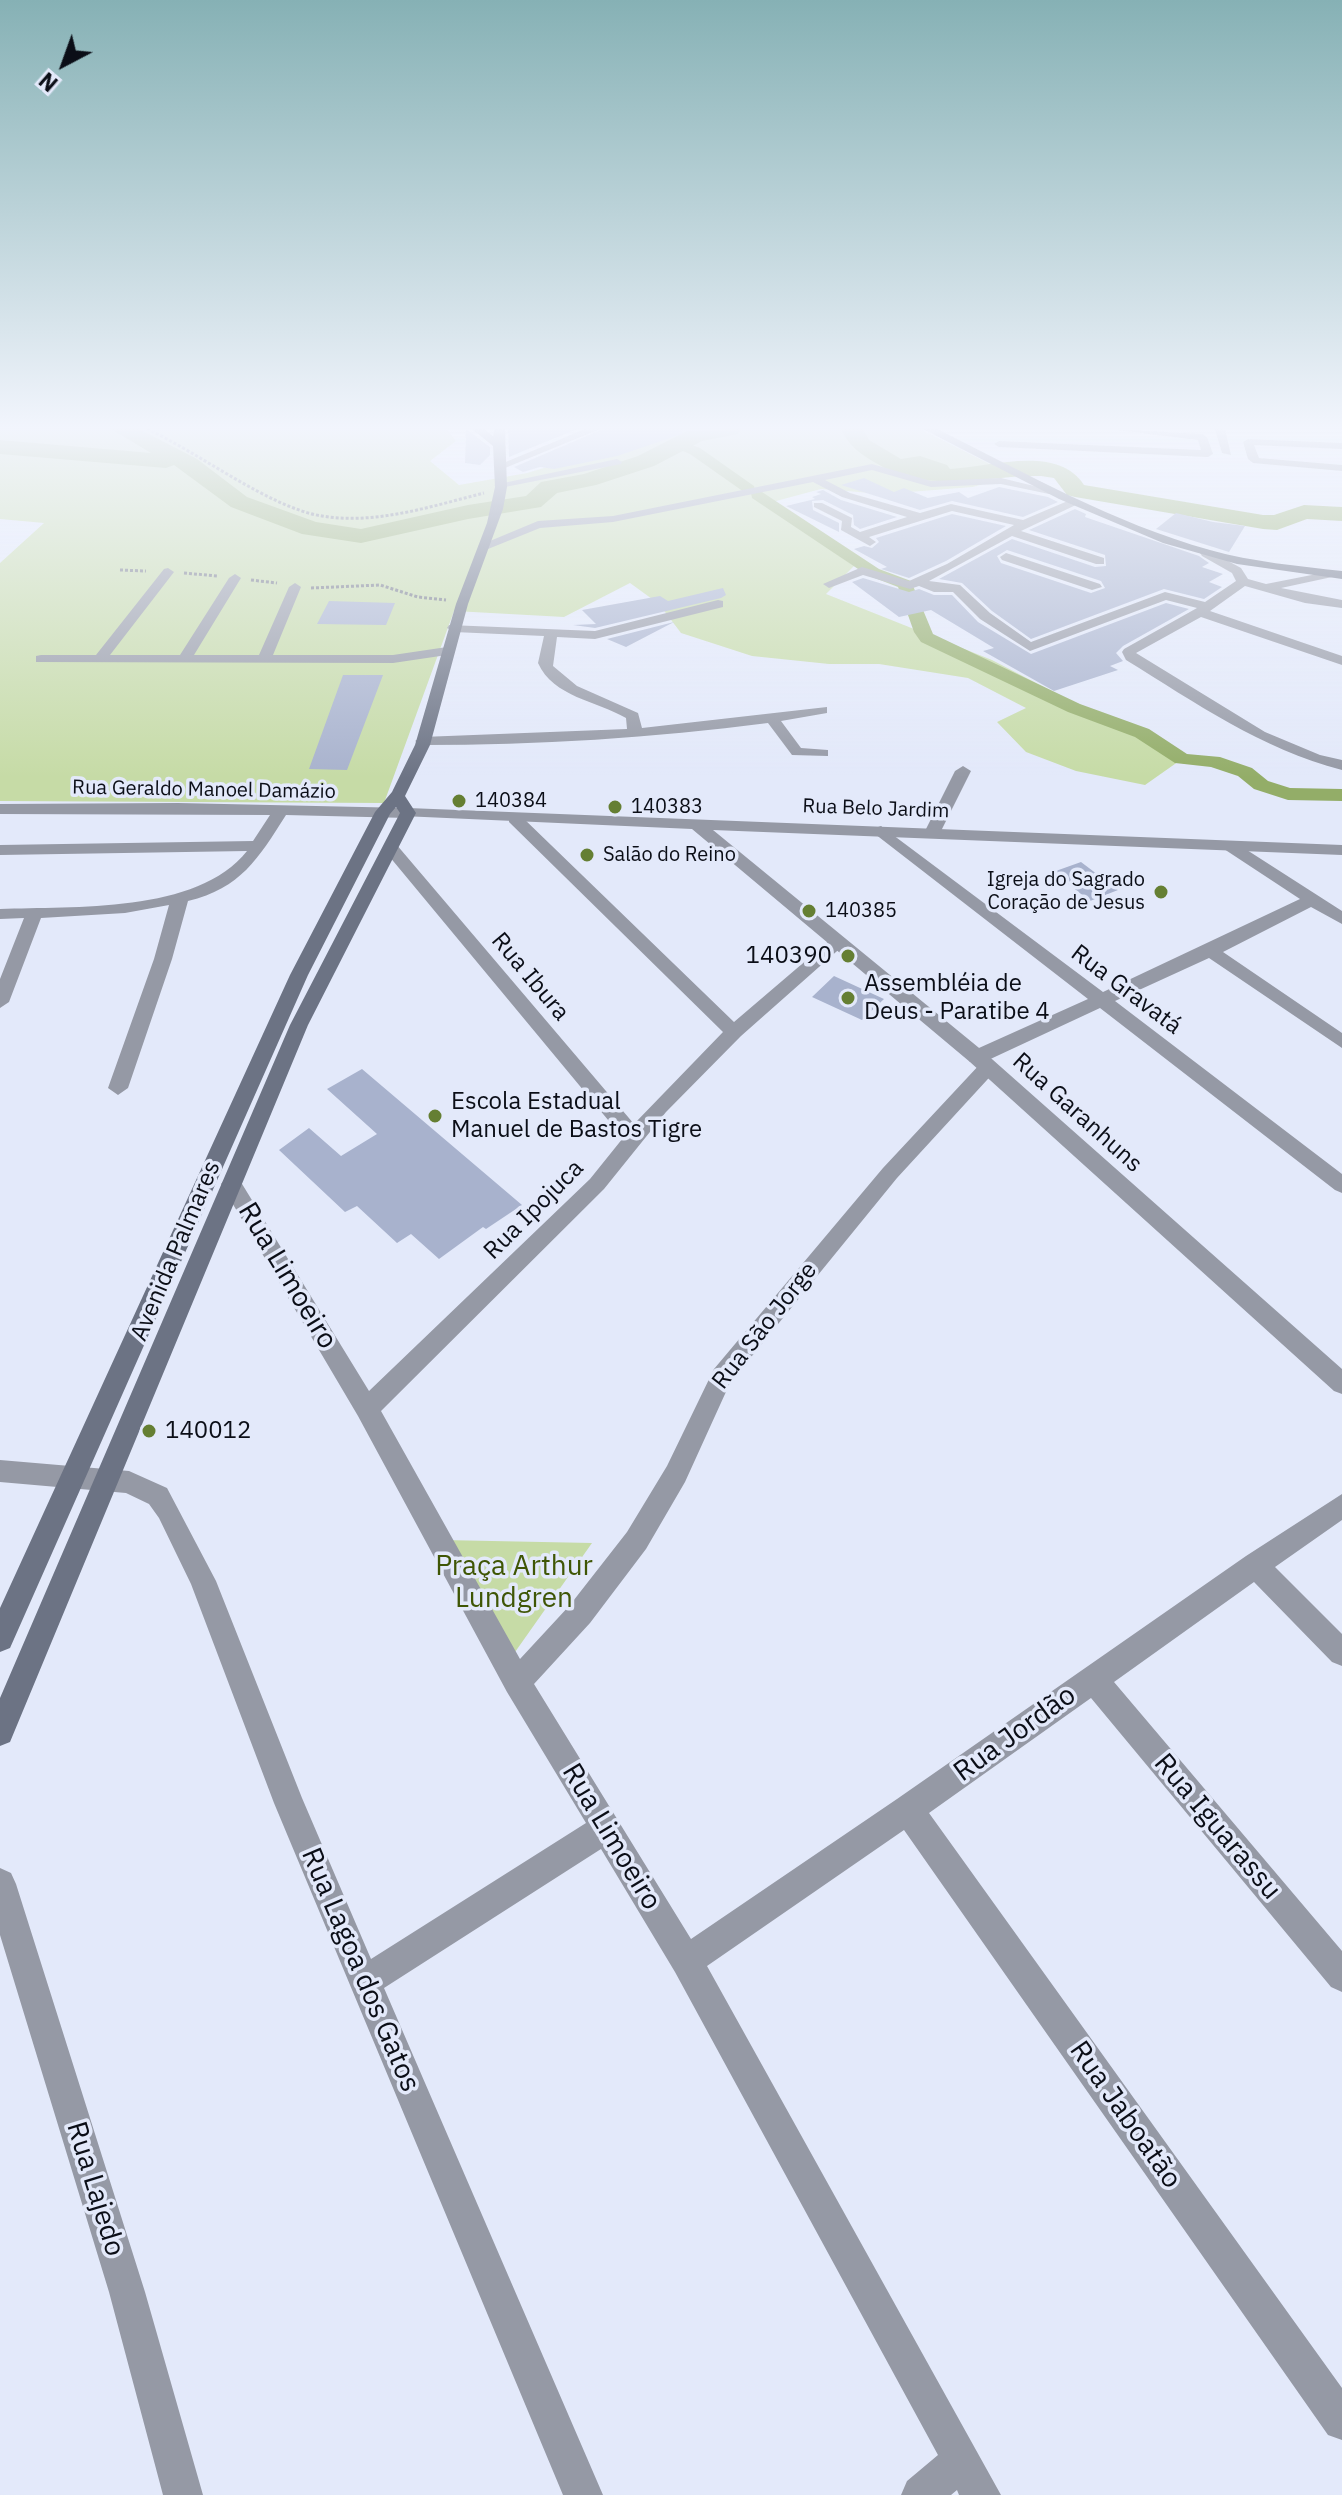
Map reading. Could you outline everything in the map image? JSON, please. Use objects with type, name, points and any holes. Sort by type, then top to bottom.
[{"type":"main road","points":[[1181,545],[1206,553],[1335,574]]},
{"type":"main road","name":"Avenida Palmares","points":[[0,1639],[299,975],[397,808],[439,691],[454,628],[484,546]]},
{"type":"main road","name":"Avenida Palmares","points":[[0,1732],[299,1025],[390,847],[397,808]]},
{"type":"street","points":[[909,583],[951,567],[989,545]]},
{"type":"street","points":[[1053,545],[1100,561]]},
{"type":"street","points":[[1036,567],[1064,549]]},
{"type":"street","points":[[1206,553],[1237,571],[1243,582],[1342,604]]},
{"type":"street","points":[[1006,557],[1096,587]]},
{"type":"street","points":[[829,584],[862,571],[934,588],[956,588],[985,616],[1030,647],[1165,596],[1342,661]]},
{"type":"street","points":[[99,660],[168,572]]},
{"type":"street","points":[[1264,589],[1304,577],[1335,574]]},
{"type":"street","points":[[184,660],[235,578]]},
{"type":"street","points":[[1243,582],[1204,610],[1129,652],[1131,657],[1233,719],[1285,746],[1322,761],[1342,765]]},
{"type":"street","points":[[264,660],[295,587]]},
{"type":"street","points":[[454,628],[595,635],[718,604]]},
{"type":"street","points":[[551,635],[544,662],[547,668],[568,686],[633,716],[635,734]]},
{"type":"street","points":[[41,659],[393,659],[447,651]]},
{"type":"street","points":[[422,741],[521,741],[635,734],[822,710]]},
{"type":"street","points":[[772,718],[797,752],[823,753]]},
{"type":"street","points":[[932,833],[963,771]]},
{"type":"street","name":"Rua Geraldo Manoel Damázio","points":[[0,809],[397,808]]},
{"type":"street","name":"Rua Belo Jardim","points":[[397,808],[515,819],[1342,850]]},
{"type":"street","points":[[0,914],[154,904],[180,898],[231,876],[257,846],[281,810]]},
{"type":"street","points":[[515,819],[734,1032]]},
{"type":"street","name":"Rua Garanhuns","points":[[698,826],[836,944],[982,1062],[1342,1384]]},
{"type":"street","name":"Rua Gravatá","points":[[881,831],[1342,1185]]},
{"type":"street","points":[[0,850],[257,846]]},
{"type":"street","points":[[1230,846],[1342,919]]},
{"type":"street","name":"Rua Ibura","points":[[390,847],[634,1138]]},
{"type":"street","points":[[118,1088],[163,959],[180,898]]},
{"type":"street","points":[[982,1062],[1100,1001],[1311,900]]},
{"type":"street","points":[[0,1002],[35,912]]},
{"type":"street","name":"Rua Ipojuca","points":[[367,1409],[556,1227],[605,1175],[659,1107],[734,1032],[836,944]]},
{"type":"street","points":[[1210,951],[1342,1042]]},
{"type":"street","name":"Rua São Jorge","points":[[517,1682],[559,1640],[612,1575],[668,1490],[722,1376],[982,1062]]},
{"type":"street","name":"Rua Limoeiro","points":[[232,1184],[367,1409],[517,1682],[686,1961],[981,2495]]},
{"type":"street","name":"Rua Lagoa dos Gatos","points":[[0,1471],[74,1476],[139,1485],[158,1496],[168,1510],[203,1581],[289,1803],[583,2495]]},
{"type":"street","name":"Rua Jordão","points":[[686,1961],[908,1810],[1342,1505]]},
{"type":"street","points":[[1255,1565],[1342,1653]]},
{"type":"street","name":"Rua Iguarassu","points":[[1092,1678],[1342,1976]]},
{"type":"street","name":"Rua Jaboatão","points":[[908,1810],[1342,2421]]},
{"type":"street","points":[[366,1981],[606,1828]]},
{"type":"street","name":"Rua Lajedo","points":[[0,1884],[127,2292],[183,2495]]},
{"type":"street","points":[[921,2495],[961,2461]]},
{"type":"green space","points":[[19,545],[824,545],[854,566],[826,594],[992,660],[1182,759],[1145,785],[1076,771],[1026,752],[997,722],[1026,708],[968,678],[879,664],[829,664],[752,656],[681,633],[659,604],[630,583],[564,617],[454,611],[384,803],[0,801],[0,563]]},
{"type":"green space","name":"Praça Arthur Lundgren","points":[[442,1540],[592,1543],[508,1662]]},
{"type":"building","points":[[875,545],[973,545],[909,578],[881,569],[887,567],[854,549],[864,546],[872,548]]},
{"type":"building","points":[[1000,545],[1031,545],[1095,567],[1106,566],[1105,555],[1076,545],[1168,545],[1199,556],[1209,563],[1202,567],[1223,574],[1209,582],[1222,587],[1204,599],[1164,589],[1031,639],[992,611],[962,583],[939,579]],"holes":[[[1007,550],[1101,581],[1105,588],[1091,593],[1001,563],[997,556]]]},
{"type":"building","points":[[1208,545],[1233,545],[1229,552]]},
{"type":"building","points":[[863,578],[909,592],[919,589],[934,595],[952,595],[978,622],[1031,654],[1166,603],[1189,609],[1123,646],[1116,653],[1123,661],[1110,666],[1118,670],[1054,691],[983,651],[994,648],[931,610],[899,617],[852,582]]},
{"type":"building","points":[[723,588],[726,595],[721,598],[595,628],[573,625],[596,624],[582,610],[660,596],[668,601]]},
{"type":"building","points":[[329,601],[395,603],[386,625],[317,624]]},
{"type":"building","points":[[674,622],[626,647],[607,639]]},
{"type":"building","points":[[343,675],[383,675],[347,770],[309,769]]},
{"type":"building","points":[[1081,862],[1118,890],[1090,901],[1053,872]]},
{"type":"building","name":"Assembléia de Deus - Paratibe 4","points":[[834,976],[884,999],[862,1020],[812,997]]},
{"type":"building","points":[[362,1069],[522,1205],[486,1229],[483,1227],[439,1259],[411,1234],[397,1243],[357,1206],[345,1212],[279,1150],[309,1128],[341,1156],[377,1134],[327,1089]]},
{"type":"waterway","points":[[833,545],[873,572],[905,584],[922,632],[927,638],[960,655],[1074,708],[1142,733],[1182,759],[1213,761],[1245,772],[1261,785],[1288,794],[1342,795]]},
{"type":"place","name":"140384","points":[[459,801]]},
{"type":"place","name":"140383","points":[[615,807]]},
{"type":"place","name":"Salão do Reino","points":[[587,855]]},
{"type":"place","name":"Igreja do Sagrado Coração de Jesus","points":[[1161,892]]},
{"type":"place","name":"140385","points":[[809,911]]},
{"type":"place","name":"140390","points":[[848,956]]},
{"type":"place","name":"Assembléia de Deus - Paratibe 4","points":[[848,998]]},
{"type":"place","name":"Escola Estadual Manuel de Bastos Tigre","points":[[435,1116]]},
{"type":"place","name":"140012","points":[[149,1431]]}]
